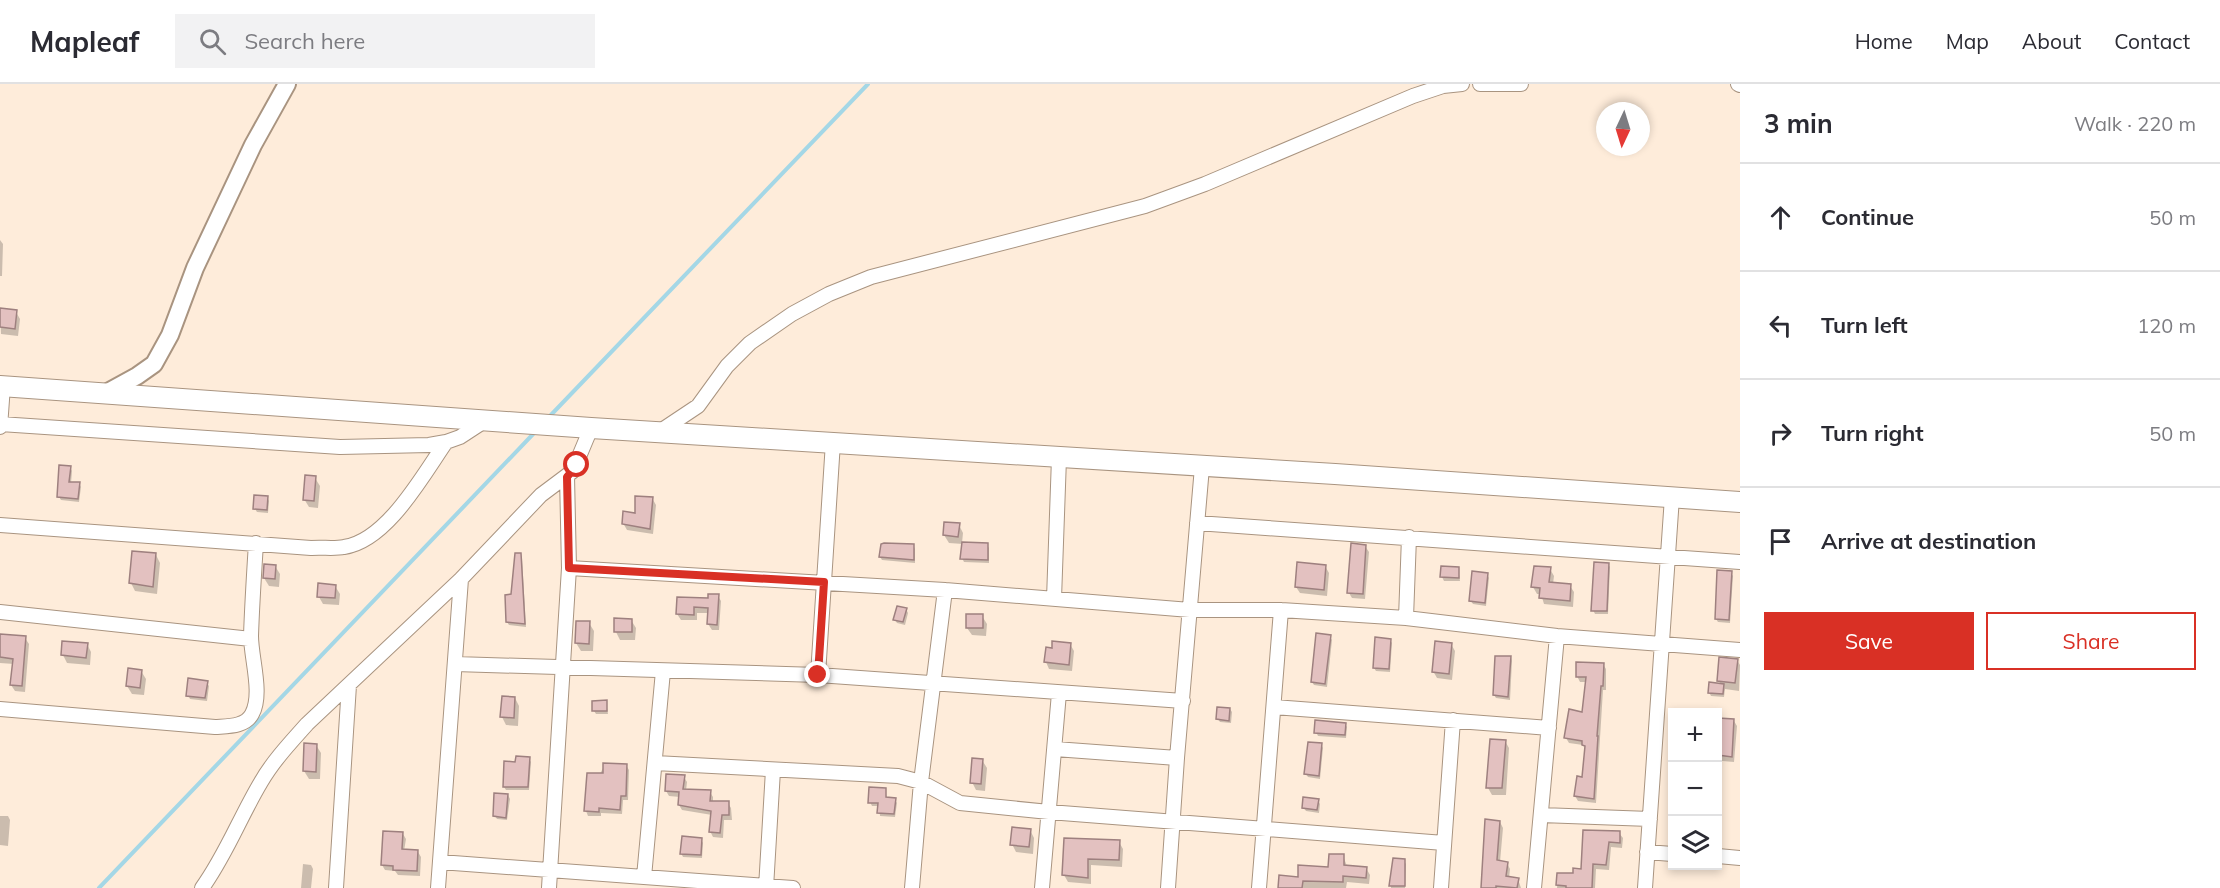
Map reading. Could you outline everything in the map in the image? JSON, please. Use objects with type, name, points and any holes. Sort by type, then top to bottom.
[{"type":"main road","points":[[2,386],[591,428],[1740,502]]},
{"type":"street","points":[[106,393],[154,364],[170,335],[195,268],[254,145],[287,84]]},
{"type":"street","points":[[659,432],[698,406],[727,366],[750,343],[792,314],[830,294],[871,278],[1145,206],[1205,184],[1413,96],[1443,86],[1462,84]]},
{"type":"street","points":[[1480,84],[1521,84]]},
{"type":"street","points":[[2,386],[0,425],[340,447],[429,445],[446,442],[460,437],[486,420]]},
{"type":"street","points":[[202,888],[215,870],[261,780],[307,724],[461,579],[541,495],[567,477],[577,465],[591,428]]},
{"type":"street","points":[[0,525],[311,548],[345,547],[365,540],[384,525],[415,487],[446,442]]},
{"type":"street","points":[[818,675],[833,442]]},
{"type":"street","points":[[1054,599],[1059,458]]},
{"type":"street","points":[[1168,888],[1202,466]]},
{"type":"street","points":[[549,888],[569,568],[567,477]]},
{"type":"street","points":[[1645,888],[1672,497]]},
{"type":"street","points":[[1197,524],[1409,537],[1740,562]]},
{"type":"street","points":[[1406,618],[1409,537]]},
{"type":"street","points":[[0,709],[231,726],[245,722],[252,714],[256,688],[251,639],[256,543]]},
{"type":"street","points":[[569,568],[945,590],[1190,610],[1281,610],[1406,618],[1557,636],[1740,650]]},
{"type":"street","points":[[438,888],[461,579]]},
{"type":"street","points":[[912,888],[921,782],[945,590]]},
{"type":"street","points":[[1259,888],[1281,610]]},
{"type":"street","points":[[0,612],[251,639]]},
{"type":"street","points":[[1534,888],[1557,636]]},
{"type":"street","points":[[454,664],[818,675],[932,685],[1183,701]]},
{"type":"street","points":[[644,877],[663,671]]},
{"type":"street","points":[[336,888],[349,685]]},
{"type":"street","points":[[1042,888],[1059,693]]},
{"type":"street","points":[[1274,707],[1549,728]]},
{"type":"street","points":[[1441,888],[1453,720]]},
{"type":"street","points":[[1055,749],[1177,758]]},
{"type":"street","points":[[655,763],[898,776],[921,782],[960,803],[1264,830],[1444,843]]},
{"type":"street","points":[[766,887],[773,770]]},
{"type":"street","points":[[1541,815],[1650,819]]},
{"type":"street","points":[[1647,852],[1668,854]]},
{"type":"street","points":[[1722,856],[1740,858]]},
{"type":"street","points":[[440,862],[793,888]]},
{"type":"building","points":[[0,308],[17,310],[15,329],[0,327]]},
{"type":"building","points":[[59,465],[71,466],[69,482],[80,482],[78,499],[57,497]]},
{"type":"building","points":[[305,475],[316,476],[314,501],[303,500]]},
{"type":"building","points":[[254,495],[268,496],[267,510],[253,509]]},
{"type":"building","points":[[635,496],[653,497],[650,529],[622,524],[623,511],[635,513]]},
{"type":"building","points":[[944,522],[960,523],[958,537],[943,535]]},
{"type":"building","points":[[962,542],[988,543],[988,560],[960,559]]},
{"type":"building","points":[[1351,543],[1366,545],[1363,594],[1347,593]]},
{"type":"building","points":[[881,544],[914,544],[914,560],[879,557]]},
{"type":"building","points":[[132,551],[156,553],[153,587],[129,583]]},
{"type":"building","points":[[515,553],[521,553],[525,624],[506,622],[505,595],[511,594]]},
{"type":"building","points":[[1297,562],[1326,565],[1324,590],[1295,587]]},
{"type":"building","points":[[1594,562],[1609,563],[1607,611],[1591,611]]},
{"type":"building","points":[[264,564],[276,565],[275,579],[263,578]]},
{"type":"building","points":[[1441,566],[1459,567],[1459,578],[1440,577]]},
{"type":"building","points":[[1534,566],[1551,567],[1549,582],[1571,584],[1570,601],[1539,598],[1540,588],[1531,587]]},
{"type":"building","points":[[1717,570],[1732,571],[1729,620],[1715,619]]},
{"type":"building","points":[[1472,571],[1488,573],[1485,603],[1469,601]]},
{"type":"building","points":[[318,583],[336,585],[335,598],[317,597]]},
{"type":"building","points":[[708,594],[719,594],[717,625],[707,624],[708,608],[694,607],[694,615],[676,614],[677,597],[708,598]]},
{"type":"building","points":[[897,606],[907,608],[903,622],[893,620]]},
{"type":"building","points":[[966,614],[983,614],[983,628],[966,628]]},
{"type":"building","points":[[614,618],[632,619],[632,632],[614,632]]},
{"type":"building","points":[[576,621],[590,621],[589,644],[575,643]]},
{"type":"building","points":[[1316,633],[1331,635],[1325,684],[1311,682]]},
{"type":"building","points":[[0,634],[26,636],[22,686],[10,685],[13,659],[0,657]]},
{"type":"building","points":[[1375,637],[1391,639],[1389,669],[1373,668]]},
{"type":"building","points":[[62,641],[88,643],[86,658],[61,655]]},
{"type":"building","points":[[1052,641],[1071,643],[1069,665],[1044,662],[1046,647],[1052,648]]},
{"type":"building","points":[[1435,641],[1452,643],[1449,674],[1432,672]]},
{"type":"building","points":[[1495,656],[1511,656],[1508,697],[1493,695]]},
{"type":"building","points":[[1719,657],[1738,659],[1735,683],[1717,681]]},
{"type":"building","points":[[1576,662],[1604,663],[1594,799],[1574,796],[1577,776],[1582,777],[1585,746],[1582,745],[1582,741],[1564,738],[1569,709],[1582,712],[1586,677],[1576,677]]},
{"type":"building","points":[[128,668],[142,670],[140,688],[126,686]]},
{"type":"building","points":[[188,678],[208,681],[205,698],[186,696]]},
{"type":"building","points":[[1709,682],[1724,684],[1723,694],[1708,693]]},
{"type":"building","points":[[502,696],[515,697],[514,718],[500,717]]},
{"type":"building","points":[[607,700],[607,711],[592,711],[592,701]]},
{"type":"building","points":[[1217,707],[1230,708],[1229,721],[1216,719]]},
{"type":"building","points":[[1722,718],[1734,719],[1732,757],[1722,756]]},
{"type":"building","points":[[1315,720],[1346,723],[1345,735],[1314,733]]},
{"type":"building","points":[[1490,739],[1506,740],[1502,788],[1486,788]]},
{"type":"building","points":[[1308,742],[1322,743],[1319,776],[1304,774]]},
{"type":"building","points":[[304,743],[317,744],[316,772],[303,771]]},
{"type":"building","points":[[516,756],[530,757],[528,787],[503,787],[504,761],[515,762]]},
{"type":"building","points":[[972,758],[983,759],[981,784],[970,783]]},
{"type":"building","points":[[603,763],[627,764],[626,796],[621,796],[620,810],[599,808],[599,812],[584,811],[587,773],[603,773]]},
{"type":"building","points":[[666,774],[685,775],[683,789],[711,790],[710,801],[729,801],[729,815],[722,815],[720,833],[709,832],[711,811],[678,805],[679,792],[665,791]]},
{"type":"building","points":[[869,787],[886,788],[886,797],[896,798],[894,814],[877,813],[878,803],[868,803]]},
{"type":"building","points":[[494,793],[508,794],[506,818],[493,816]]},
{"type":"building","points":[[1303,797],[1319,799],[1317,810],[1302,808]]},
{"type":"building","points":[[1485,819],[1500,821],[1497,860],[1508,862],[1506,876],[1519,878],[1517,888],[1496,886],[1496,888],[1481,888]]},
{"type":"building","points":[[1012,827],[1031,829],[1029,847],[1010,845]]},
{"type":"building","points":[[1583,830],[1620,831],[1620,843],[1609,842],[1606,865],[1593,864],[1592,888],[1566,888],[1566,886],[1556,885],[1557,873],[1573,873],[1573,868],[1581,869]]},
{"type":"building","points":[[383,831],[403,832],[402,849],[418,850],[417,871],[393,870],[393,866],[381,865]]},
{"type":"building","points":[[682,836],[702,838],[701,855],[680,854]]},
{"type":"building","points":[[1064,838],[1120,840],[1119,860],[1088,859],[1088,878],[1062,875]]},
{"type":"building","points":[[1329,854],[1344,854],[1344,865],[1367,867],[1366,878],[1343,876],[1343,882],[1303,881],[1302,888],[1278,888],[1279,875],[1298,877],[1298,865],[1328,867]]},
{"type":"building","points":[[1393,858],[1405,859],[1405,886],[1389,886]]},
{"type":"waterway","points":[[549,417],[868,84]]},
{"type":"waterway","points":[[99,888],[536,431]]},
{"type":"route","points":[[577,465],[567,477],[569,568],[824,582],[818,675]]}]
